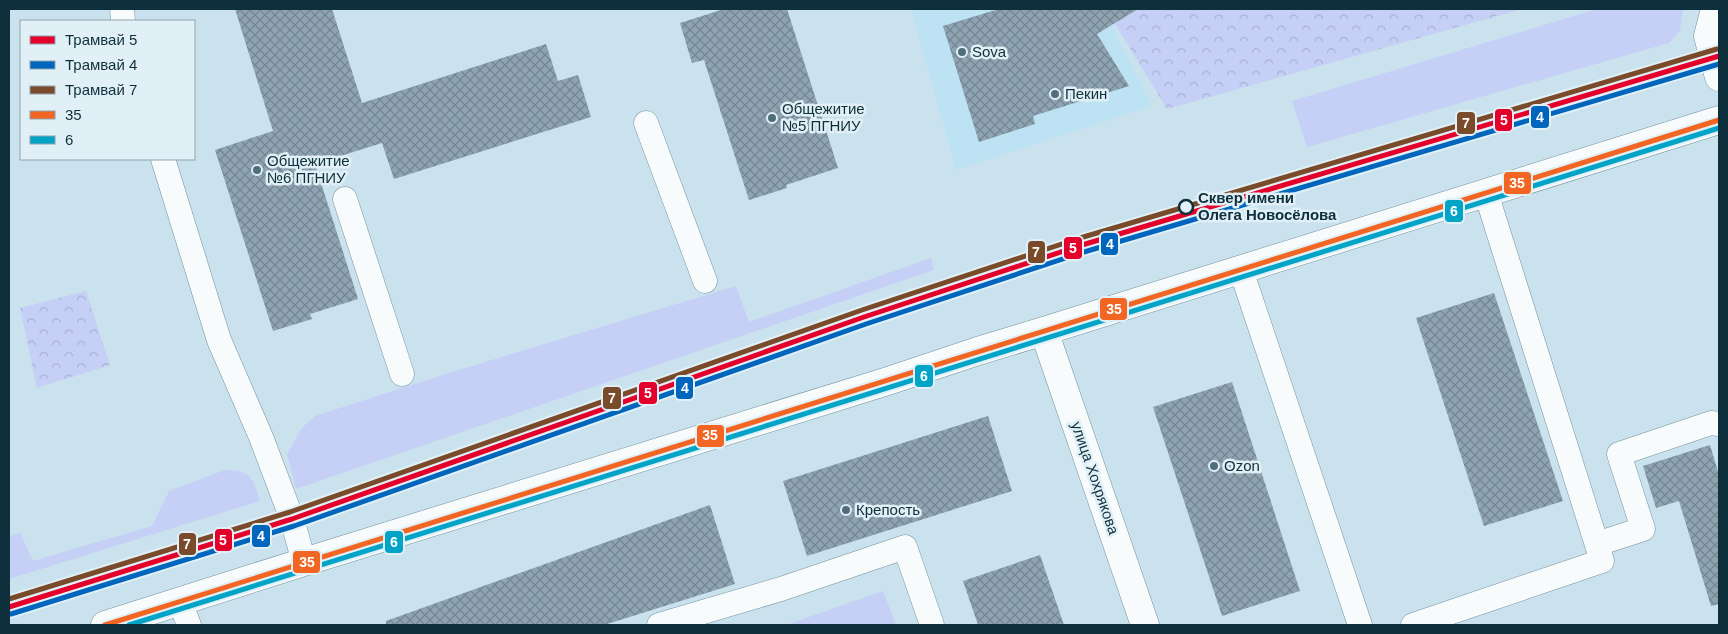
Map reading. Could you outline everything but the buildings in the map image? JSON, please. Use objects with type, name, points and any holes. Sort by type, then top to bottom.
[{"type":"street","points":[[1715,9],[1708,36],[1719,77]]},
{"type":"street","points":[[105,625],[185,614],[304,562],[1719,120]]},
{"type":"street","name":"улица Хохрякова","points":[[1044,331],[1145,625]]},
{"type":"lane","points":[[646,123],[705,281]]},
{"type":"lane","points":[[163,160],[219,340],[261,437],[292,520],[304,562]]},
{"type":"lane","points":[[1414,625],[1602,561],[1486,193]]},
{"type":"lane","points":[[345,199],[402,374]]},
{"type":"lane","points":[[1241,270],[1360,625]]},
{"type":"lane","points":[[1597,544],[1643,529],[1619,454],[1711,423],[1719,424]]},
{"type":"lane","points":[[660,625],[780,589],[905,547],[932,625]]},
{"type":"shaded area","points":[[911,9],[1100,9],[1112,27],[1152,106],[956,170]]},
{"type":"green space","points":[[1106,9],[1522,9],[1167,109]]},
{"type":"green space","points":[[1597,9],[1683,9],[1680,31],[1669,43],[1307,147],[1292,101]]},
{"type":"green space","points":[[931,258],[934,270],[296,489],[287,454],[302,428],[315,416],[449,373],[736,286],[749,322]]},
{"type":"green space","points":[[86,291],[110,365],[37,388],[20,308]]},
{"type":"green space","points":[[225,470],[234,470],[250,477],[260,501],[9,579],[9,537],[20,533],[33,561],[152,526],[169,491]]},
{"type":"green space","points":[[883,591],[896,625],[786,625]]},
{"type":"tram line","name":"7","points":[[9,599],[290,512],[862,310],[1080,238],[1717,49]]},
{"type":"tram line","name":"5","points":[[9,607],[292,519],[864,317],[1082,245],[1719,56]]},
{"type":"tram line","name":"4","points":[[11,614],[294,526],[866,324],[1084,252],[1719,64]]},
{"type":"transit line","name":"35","points":[[105,625],[1719,120]]},
{"type":"transit line","name":"6","points":[[129,625],[1719,128]]},
{"type":"place","name":"Sova","points":[[962,52]]},
{"type":"place","name":"Пекин","points":[[1055,94]]},
{"type":"place","name":"Общежитие №5 ПГНИУ","points":[[772,118]]},
{"type":"place","name":"Общежитие №6 ПГНИУ","points":[[257,170]]},
{"type":"place","name":"Сквер имени Олега Новосёлова","points":[[1186,207]]},
{"type":"place","name":"Ozon","points":[[1214,466]]},
{"type":"place","name":"Крепость","points":[[846,510]]}]
